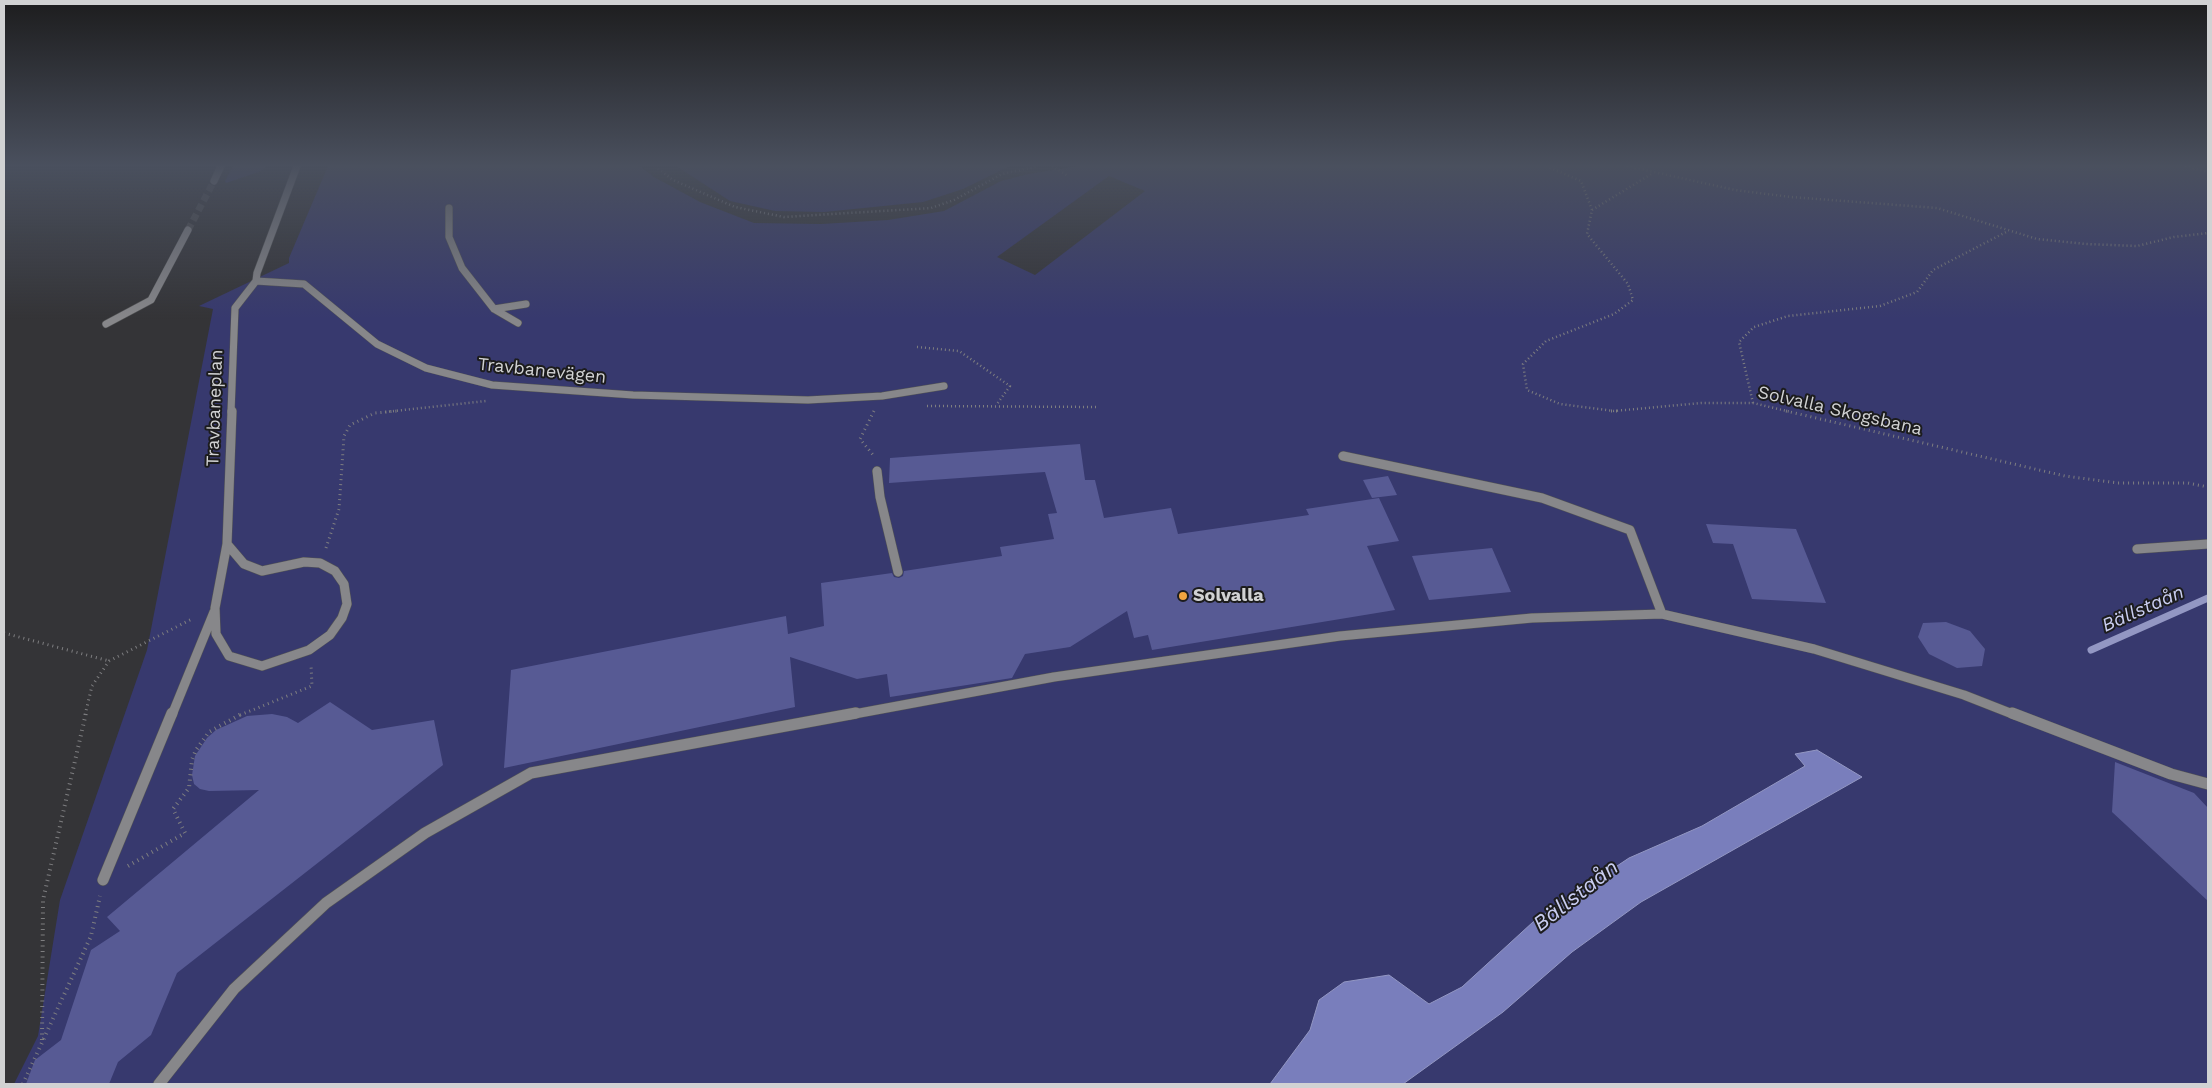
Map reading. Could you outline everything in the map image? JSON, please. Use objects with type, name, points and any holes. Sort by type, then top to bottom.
[{"type":"street","points":[[256,276],[279,217]]},
{"type":"street","points":[[448,217],[449,237],[455,254],[472,283],[494,309],[518,323]]},
{"type":"street","points":[[106,324],[151,300],[188,230]]},
{"type":"street","name":"Travbanevägen","points":[[256,276],[304,284],[377,344],[426,368],[492,385],[633,395],[808,400],[882,396],[944,386]]},
{"type":"street","name":"Travbaneplan","points":[[256,276],[234,308],[227,544],[215,608],[216,634],[229,656],[262,666],[309,650],[330,635],[342,618],[348,604],[344,584],[335,571],[320,563]]},
{"type":"street","points":[[494,309],[526,304]]},
{"type":"street","points":[[1343,456],[1542,498],[1630,530],[1662,614]]},
{"type":"street","points":[[877,471],[880,497],[898,572]]},
{"type":"street","points":[[227,544],[244,564],[262,570],[304,562],[320,563]]},
{"type":"street","points":[[2137,550],[2208,544]]},
{"type":"street","points":[[103,880],[215,608]]},
{"type":"street","points":[[159,1084],[234,989],[326,902],[425,833],[531,773],[1054,677],[1340,636],[1532,618],[1662,614],[1814,649],[1964,695],[2171,774],[2208,784]]},
{"type":"path","name":"Solvalla Skogsbana","points":[[1591,217],[1587,234],[1628,284],[1633,300],[1614,314],[1546,341],[1523,364],[1527,390],[1560,404],[1614,411],[1701,403],[1753,403],[2065,476],[2118,483],[2188,484],[2208,487]]},
{"type":"path","points":[[1966,217],[2037,239],[2086,244],[2137,246],[2174,237],[2208,233]]},
{"type":"path","points":[[1753,403],[1739,342],[1754,326],[1788,316],[1880,306],[1917,292],[1933,270],[2009,230]]},
{"type":"path","points":[[917,347],[959,351],[1010,386],[996,405]]},
{"type":"path","points":[[320,563],[339,509],[344,436],[350,425],[375,413],[490,400]]},
{"type":"path","points":[[922,407],[996,405],[1099,407]]},
{"type":"path","points":[[866,408],[876,408],[860,440],[877,460],[877,471]]},
{"type":"path","points":[[42,1042],[44,900],[92,686],[109,661],[215,608]]},
{"type":"path","points":[[4,633],[109,661]]},
{"type":"path","points":[[23,1084],[91,936],[103,880],[185,833],[173,809],[189,788],[190,770],[196,750],[209,732],[234,717],[312,686],[309,650]]},
{"type":"shaded area","name":"Solvalla","points":[[306,217],[738,217],[754,223],[821,224],[888,220],[908,217],[1053,217],[997,257],[1035,275],[1111,217],[2208,217],[2208,1084],[14,1084],[38,1036],[60,900],[147,650],[213,309],[199,306],[289,263],[289,258]]},
{"type":"water","points":[[1817,750],[1862,777],[1641,902],[1572,952],[1503,1012],[1403,1084],[1270,1084],[1310,1030],[1319,1000],[1344,982],[1389,975],[1429,1004],[1462,987],[1533,922],[1629,858],[1702,826],[1805,766],[1795,754]]},
{"type":"building","points":[[1080,444],[1085,480],[1095,480],[1104,518],[1171,508],[1178,534],[1309,515],[1306,509],[1379,498],[1399,541],[1367,546],[1395,610],[1152,650],[1148,635],[1134,638],[1127,611],[1070,647],[1025,654],[1012,678],[890,697],[887,674],[857,679],[790,657],[795,707],[504,768],[511,670],[786,616],[788,634],[824,626],[821,583],[892,573],[894,577],[899,578],[903,576],[904,571],[1002,556],[1000,547],[1054,539],[1048,514],[1057,513],[1045,472],[889,483],[890,458]]},
{"type":"building","points":[[1388,476],[1397,495],[1372,498],[1363,480]]},
{"type":"building","points":[[1706,524],[1796,529],[1826,603],[1752,599],[1733,544],[1713,543]]},
{"type":"building","points":[[1492,548],[1511,592],[1429,600],[1412,556]]},
{"type":"building","points":[[1946,622],[1970,631],[1985,649],[1982,666],[1957,668],[1929,654],[1918,637],[1923,623]]},
{"type":"building","points":[[330,702],[372,730],[434,720],[443,765],[177,973],[151,1035],[118,1062],[109,1084],[26,1084],[35,1060],[61,1040],[91,950],[120,931],[107,917],[259,790],[209,791],[200,789],[194,784],[192,775],[195,756],[207,738],[216,730],[247,716],[272,714],[287,717],[298,723]]},
{"type":"building","points":[[2115,762],[2194,793],[2208,808],[2208,901],[2112,812]]},
{"type":"waterway","name":"Bällstaån","points":[[2091,650],[2208,598]]},
{"type":"tunnel","points":[[188,230],[195,217]]},
{"type":"place","name":"Solvalla","points":[[1183,596]]}]
